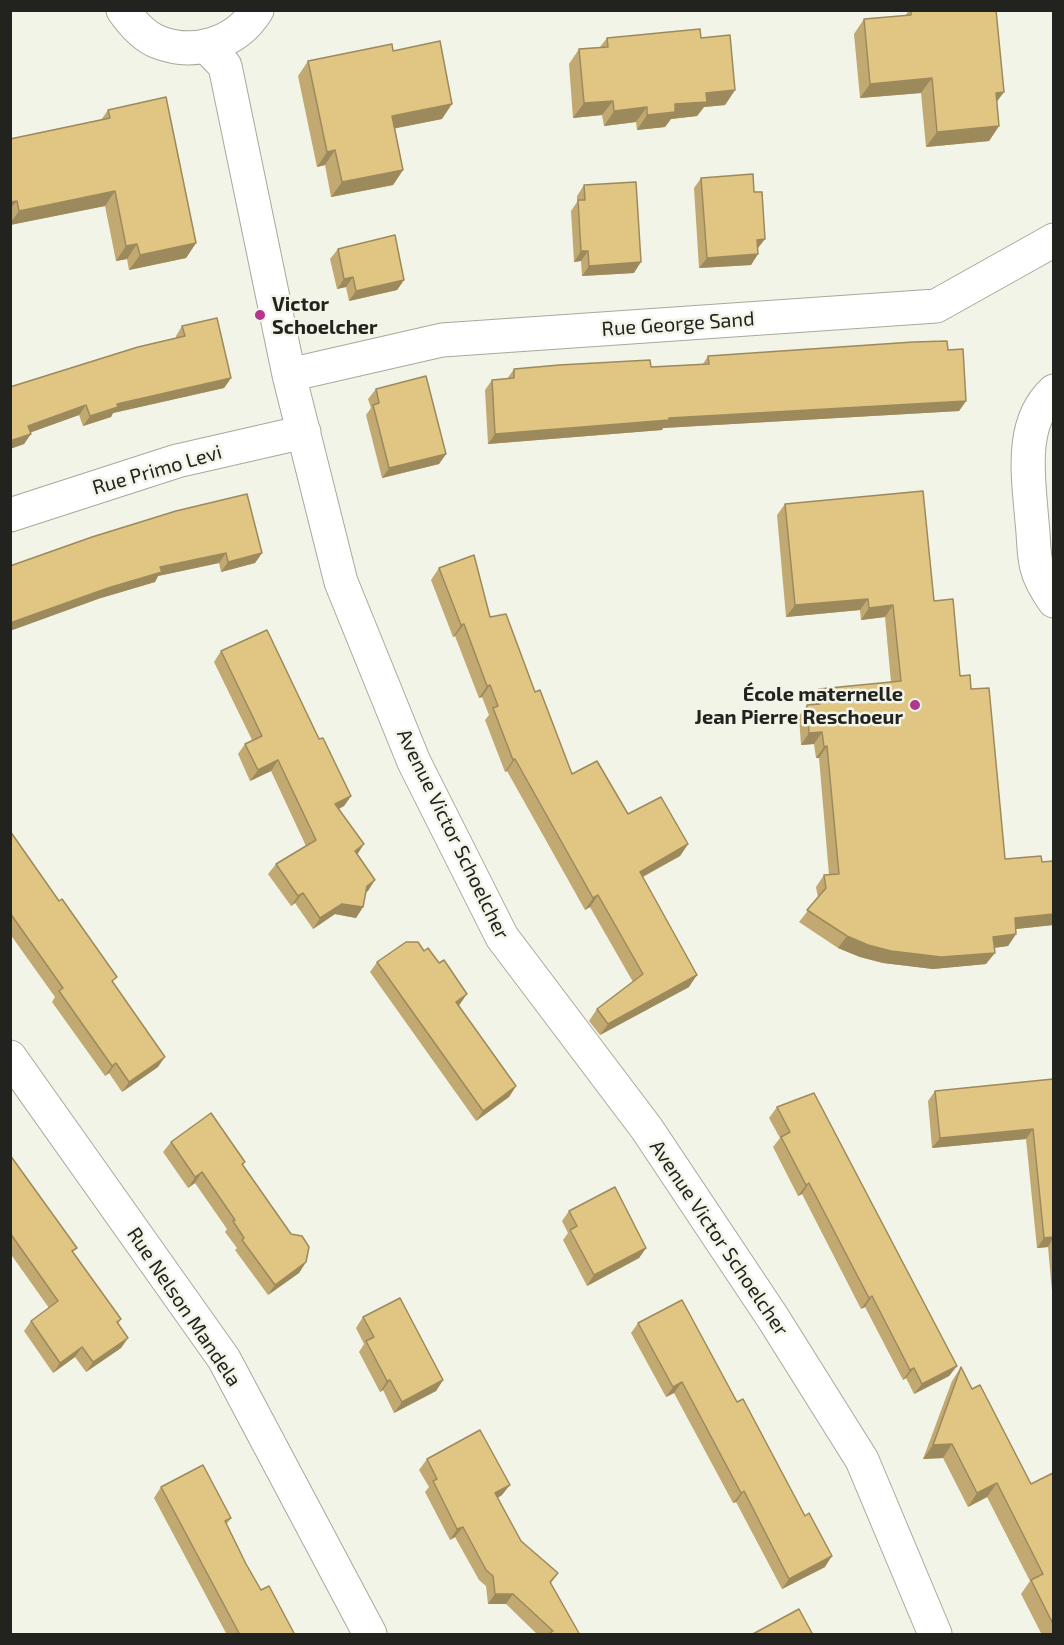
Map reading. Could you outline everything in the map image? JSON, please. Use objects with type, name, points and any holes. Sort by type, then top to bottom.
[{"type":"street","points":[[123,10],[134,26],[156,41],[181,48],[207,47],[231,37],[251,20],[257,10]]},
{"type":"street","name":"Avenue Victor Schoelcher","points":[[207,47],[225,66],[290,375],[341,582],[414,762],[501,937],[647,1129],[773,1318],[862,1460],[935,1635]]},
{"type":"street","name":"Rue George Sand","points":[[290,375],[442,340],[936,306],[1053,240]]},
{"type":"street","points":[[1053,391],[1038,413],[1029,438],[1027,459],[1036,567],[1053,601]]},
{"type":"street","name":"Rue Primo Levi","points":[[10,515],[177,461],[304,432]]},
{"type":"street","name":"Rue Nelson Mandela","points":[[10,1057],[224,1359],[370,1635]]},
{"type":"building","points":[[911,10],[996,10],[1004,92],[996,93],[999,126],[937,132],[932,78],[870,84],[864,19],[911,15]]},
{"type":"building","points":[[700,29],[701,38],[730,35],[735,90],[706,93],[707,102],[675,104],[675,112],[647,115],[647,107],[614,111],[613,101],[584,103],[579,49],[608,47],[607,38]]},
{"type":"building","points":[[440,41],[452,104],[392,116],[403,170],[342,182],[335,150],[327,152],[308,61],[392,44],[393,51]]},
{"type":"building","points":[[166,97],[196,243],[140,255],[137,244],[126,246],[115,191],[19,211],[17,201],[10,202],[10,139],[110,118],[108,110]]},
{"type":"building","points":[[753,174],[754,192],[762,192],[765,239],[757,240],[758,254],[707,258],[701,178]]},
{"type":"building","points":[[636,182],[641,262],[589,266],[588,251],[581,251],[580,235],[578,200],[585,200],[584,185]]},
{"type":"building","points":[[395,235],[404,280],[356,291],[353,277],[344,279],[338,249]]},
{"type":"building","points":[[217,318],[231,378],[117,404],[118,407],[90,416],[86,405],[28,426],[31,434],[10,441],[10,387],[138,347],[185,336],[182,326]]},
{"type":"building","points":[[947,341],[948,350],[963,349],[966,401],[669,418],[669,420],[495,434],[492,380],[514,378],[514,369],[650,360],[651,367],[709,364],[708,356]]},
{"type":"building","points":[[426,376],[446,454],[389,468],[373,405],[379,403],[376,389]]},
{"type":"building","points":[[923,491],[934,601],[953,599],[960,676],[970,675],[971,689],[989,688],[1005,859],[1041,856],[1042,862],[1053,861],[1053,914],[1015,918],[1016,934],[993,937],[995,953],[941,957],[891,951],[847,936],[807,910],[826,888],[824,875],[839,874],[827,746],[824,747],[822,732],[809,733],[807,705],[820,704],[819,689],[901,681],[893,605],[869,608],[868,599],[795,605],[785,504]]},
{"type":"building","points":[[247,494],[262,553],[228,562],[226,553],[160,567],[162,572],[108,588],[10,623],[10,566],[176,511]]},
{"type":"building","points":[[474,555],[490,617],[506,614],[535,692],[540,690],[572,774],[597,761],[628,814],[661,797],[688,844],[640,872],[697,975],[608,1024],[597,1009],[643,974],[598,895],[593,898],[515,759],[513,760],[493,708],[498,706],[490,685],[487,686],[464,624],[461,625],[439,568]]},
{"type":"building","points":[[267,630],[319,739],[323,738],[351,796],[335,804],[364,844],[355,851],[375,880],[367,886],[363,907],[342,904],[320,918],[303,893],[298,896],[276,864],[316,840],[278,760],[258,770],[245,744],[262,736],[221,651]]},
{"type":"building","points":[[10,831],[59,901],[62,899],[117,977],[112,981],[165,1057],[129,1082],[116,1063],[112,1066],[59,991],[63,988],[10,913]]},
{"type":"building","points":[[406,942],[418,942],[424,951],[428,948],[439,963],[444,960],[467,994],[456,1002],[516,1086],[483,1111],[377,962]]},
{"type":"building","points":[[1053,1079],[1053,1237],[1044,1238],[1033,1129],[940,1138],[935,1091]]},
{"type":"building","points":[[814,1093],[957,1366],[922,1384],[914,1368],[910,1370],[872,1296],[869,1298],[809,1183],[806,1185],[781,1137],[790,1132],[777,1107]]},
{"type":"building","points":[[211,1113],[245,1162],[242,1164],[291,1234],[302,1236],[309,1247],[306,1262],[275,1285],[242,1240],[244,1238],[233,1221],[235,1220],[202,1172],[195,1177],[171,1142]]},
{"type":"building","points":[[10,1155],[77,1248],[72,1251],[121,1319],[117,1322],[128,1338],[93,1362],[82,1347],[60,1363],[31,1321],[58,1301],[10,1233]]},
{"type":"building","points":[[615,1187],[646,1248],[594,1275],[570,1230],[577,1226],[569,1211]]},
{"type":"building","points":[[400,1298],[443,1380],[402,1402],[390,1380],[387,1381],[366,1341],[374,1337],[363,1317]]},
{"type":"building","points":[[682,1300],[737,1402],[743,1399],[805,1516],[809,1513],[832,1556],[789,1579],[744,1491],[741,1493],[682,1382],[673,1387],[638,1323]]},
{"type":"building","points":[[961,1367],[972,1389],[980,1385],[1031,1484],[1053,1473],[1053,1624],[1031,1580],[1043,1574],[997,1483],[977,1493],[952,1444],[933,1445]]},
{"type":"building","points":[[480,1430],[510,1485],[495,1493],[521,1541],[558,1573],[550,1582],[580,1635],[547,1635],[553,1631],[513,1594],[495,1594],[493,1576],[486,1570],[463,1527],[457,1529],[433,1481],[437,1479],[427,1459]]},
{"type":"building","points":[[203,1465],[231,1518],[225,1521],[246,1564],[261,1590],[269,1586],[295,1635],[240,1635],[161,1487]]},
{"type":"building","points":[[799,1609],[813,1635],[751,1635]]},
{"type":"place","name":"Victor Schoelcher","points":[[260,315]]},
{"type":"place","name":"École maternelle Jean Pierre Reschoeur","points":[[915,705]]}]
